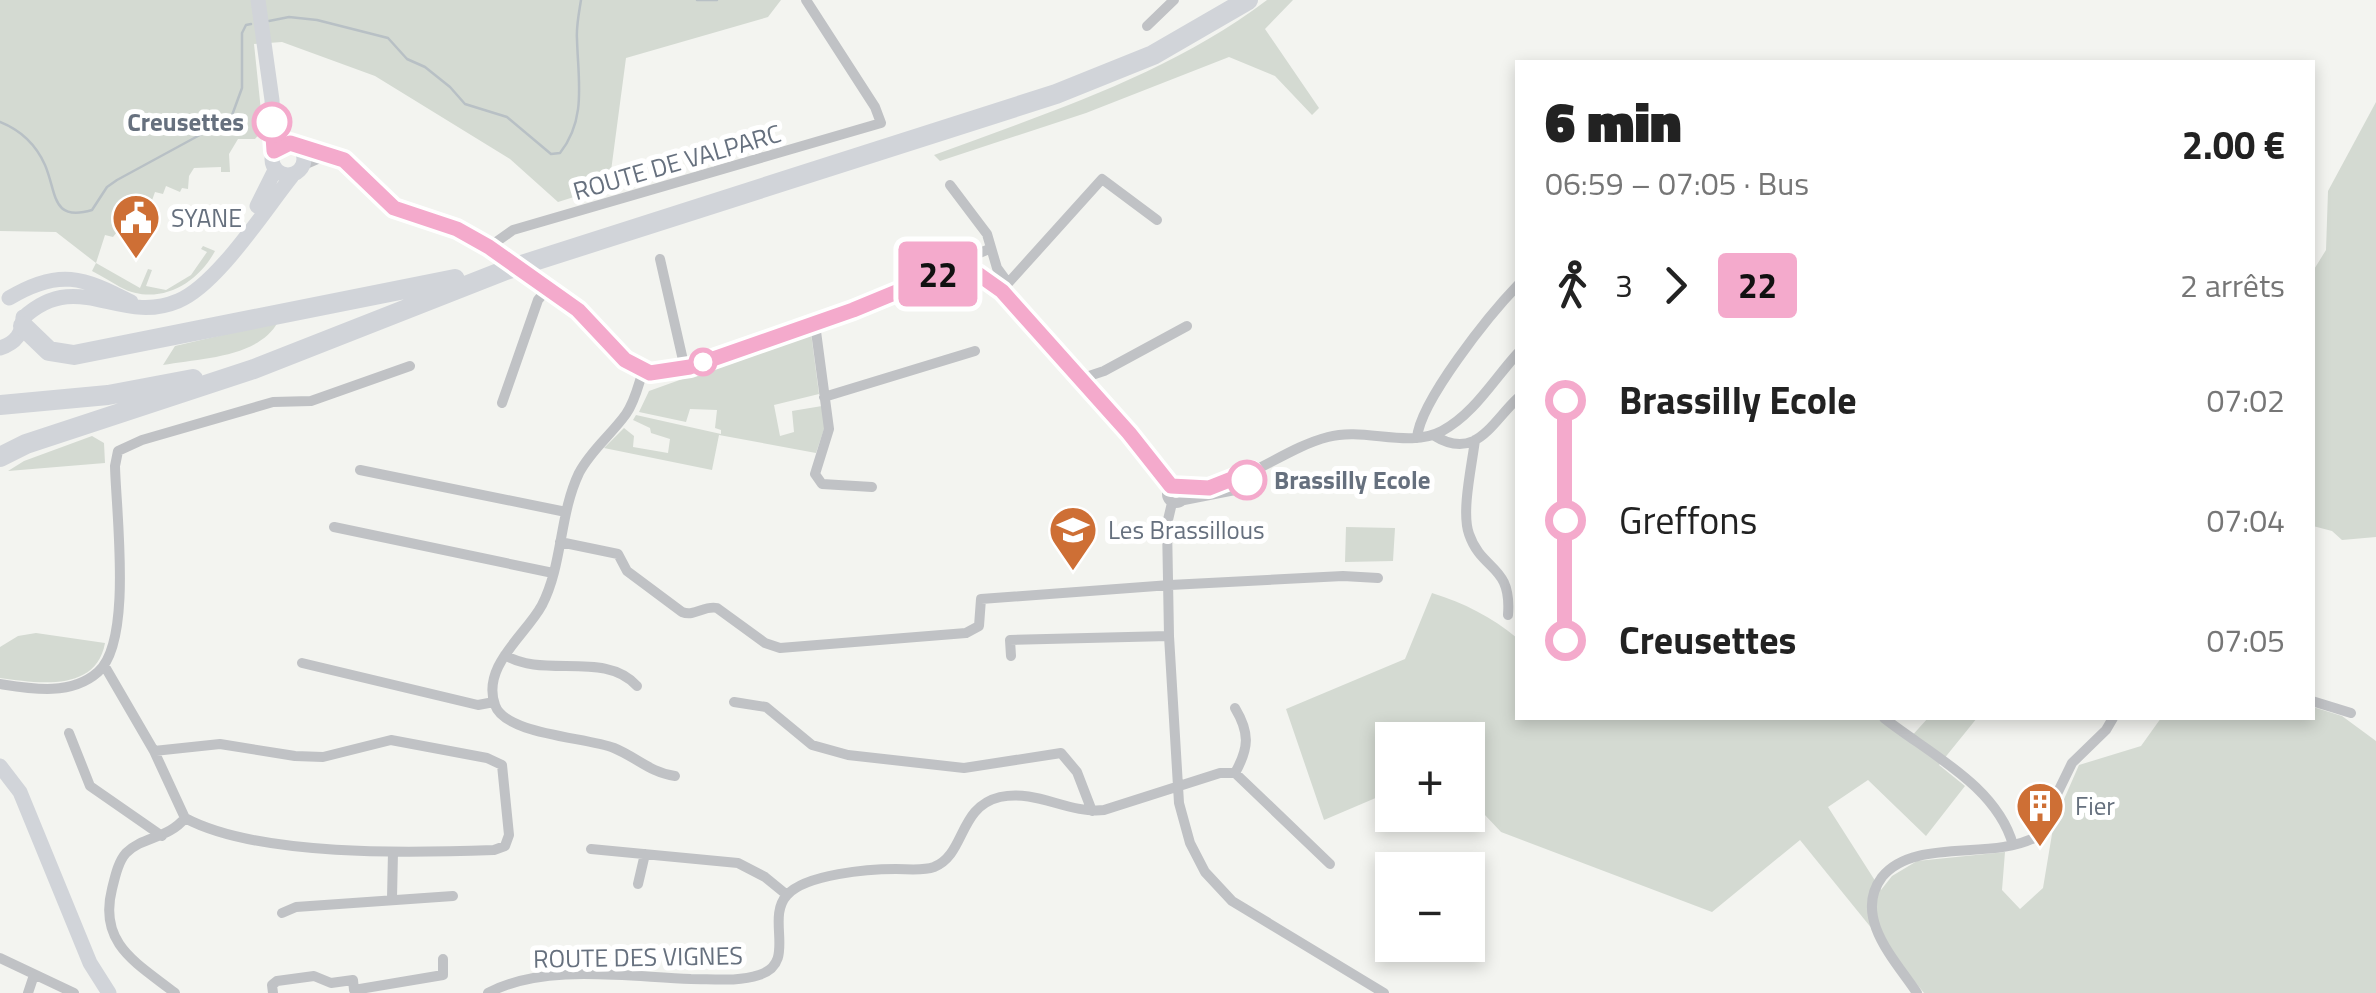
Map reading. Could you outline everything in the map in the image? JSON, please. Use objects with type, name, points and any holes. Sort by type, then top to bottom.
[{"type":"highway","points":[[0,457],[26,444],[185,394],[540,259],[1056,94],[1153,55],[1248,0]]},
{"type":"highway","points":[[23,322],[49,351],[74,355],[227,322],[401,292],[540,259]]},
{"type":"highway","points":[[0,405],[167,385],[252,365],[324,342]]},
{"type":"main road","points":[[258,0],[272,100],[272,164],[282,175],[298,170]]},
{"type":"main road","points":[[0,348],[15,340],[23,322],[40,302],[60,296],[139,306],[169,305],[182,300],[223,266],[298,170],[303,152],[294,145],[272,100]]},
{"type":"main road","points":[[274,151],[294,145]]},
{"type":"main road","points":[[214,274],[220,259],[266,194],[275,170]]},
{"type":"main road","points":[[23,322],[5,296],[38,283],[69,278],[96,284],[139,306]]},
{"type":"main road","points":[[0,766],[20,792],[90,963],[109,993]]},
{"type":"street","name":"ROUTE DE VALPARC","points":[[489,247],[513,230],[881,123],[875,107],[806,0]]},
{"type":"street","points":[[1146,26],[1174,0]]},
{"type":"street","points":[[294,145],[350,164],[394,208],[457,229],[489,247],[578,310],[625,360],[655,374],[685,368],[815,324],[942,272],[960,270],[1005,287]]},
{"type":"street","points":[[298,170],[328,155]]},
{"type":"street","points":[[1005,287],[1102,179],[1156,220]]},
{"type":"street","points":[[950,185],[987,234],[1005,287],[1178,494]]},
{"type":"street","points":[[960,270],[968,258],[990,250]]},
{"type":"street","points":[[660,259],[685,368]]},
{"type":"street","points":[[502,402],[544,287]]},
{"type":"street","points":[[1416,438],[1420,421],[1464,352],[1515,289]]},
{"type":"street","points":[[815,324],[829,429],[816,477],[822,484],[872,487]]},
{"type":"street","points":[[1080,379],[1187,326]]},
{"type":"street","points":[[824,397],[975,351]]},
{"type":"street","points":[[1178,494],[1231,492],[1252,471],[1334,435],[1433,435],[1462,417],[1515,356]]},
{"type":"street","points":[[0,684],[63,688],[90,678],[104,665],[119,614],[114,466],[118,451],[133,443],[273,402],[312,402],[410,366]]},
{"type":"street","points":[[643,371],[628,410],[581,469],[541,606],[496,671],[494,702],[501,714],[519,724],[602,744],[656,772],[675,776]]},
{"type":"street","points":[[1433,435],[1448,444],[1476,440],[1515,401]]},
{"type":"street","points":[[1476,440],[1468,531],[1478,551],[1504,578],[1508,615]]},
{"type":"street","points":[[360,470],[566,512]]},
{"type":"street","points":[[1178,494],[1167,524],[1167,586],[1178,787],[1190,843],[1205,872],[1225,896],[1384,993]]},
{"type":"street","points":[[334,527],[553,572]]},
{"type":"street","points":[[560,542],[615,553],[627,571],[682,612],[692,614],[717,608],[765,643],[780,648],[966,633],[980,626],[981,599],[1343,576],[1378,578]]},
{"type":"street","points":[[1011,656],[1010,640],[1169,636]]},
{"type":"street","points":[[505,655],[522,664],[612,670],[637,686]]},
{"type":"street","points":[[302,664],[478,705],[494,702]]},
{"type":"street","points":[[104,665],[154,751],[185,818],[216,832],[318,847],[394,852],[494,850],[505,846],[509,835],[503,770],[493,759],[391,740],[323,756],[296,756],[220,744],[154,751]]},
{"type":"street","points":[[734,702],[766,707],[812,745],[848,755],[964,768],[1061,753],[1078,772],[1092,811]]},
{"type":"street","points":[[2315,702],[2352,713]]},
{"type":"street","points":[[1234,708],[1246,728],[1248,741],[1235,773]]},
{"type":"street","points":[[1887,720],[1977,789],[2004,822],[2013,845]]},
{"type":"street","points":[[1918,993],[1875,926],[1872,900],[1880,880],[1894,866],[1913,857],[2013,845],[2038,835],[2072,764],[2112,720]]},
{"type":"street","points":[[69,733],[90,786],[162,836]]},
{"type":"street","points":[[591,848],[744,865],[787,895],[803,886],[852,872],[934,867],[948,856],[973,813],[994,799],[1037,796],[1092,811],[1112,809],[1220,774],[1235,773],[1330,864]]},
{"type":"street","points":[[174,993],[119,946],[110,929],[108,907],[125,854],[162,836],[185,818]]},
{"type":"street","points":[[392,898],[394,852]]},
{"type":"street","points":[[638,884],[644,854]]},
{"type":"street","name":"ROUTE DES VIGNES","points":[[488,993],[515,981],[551,975],[708,979],[764,974],[780,954],[779,917],[787,895]]},
{"type":"street","points":[[282,912],[296,907],[392,898],[453,896]]},
{"type":"street","points":[[0,958],[74,993]]},
{"type":"street","points":[[273,993],[272,985],[277,981],[314,976],[331,983],[353,980],[354,990],[409,982],[444,974],[442,959]]},
{"type":"street","points":[[28,993],[34,975]]},
{"type":"shaded area","points":[[0,0],[781,0],[768,17],[626,58],[609,186],[558,202],[510,159],[375,76],[282,42],[254,44],[263,130],[255,139],[238,139],[229,154],[230,172],[221,172],[221,167],[194,168],[188,189],[182,188],[180,192],[166,186],[163,194],[155,192],[150,206],[136,201],[130,216],[113,237],[105,235],[96,263],[56,232],[0,231]]},
{"type":"shaded area","points":[[1267,0],[1293,0],[1265,29],[1319,108],[1312,115],[1275,76],[1229,57],[1086,113],[940,161],[934,155],[1148,71]]},
{"type":"shaded area","points":[[2376,102],[2376,537],[2342,540],[2332,531],[2315,527],[2315,268],[2326,250],[2328,191]]},
{"type":"shaded area","points":[[203,246],[215,251],[187,283],[162,293],[148,295],[120,287],[92,271],[96,263],[140,288],[148,269],[152,270],[146,286],[166,290],[191,275],[207,252],[201,249]]},
{"type":"shaded area","points":[[278,322],[269,334],[243,350],[163,365],[175,346]]},
{"type":"shaded area","points":[[811,333],[819,394],[774,405],[780,436],[794,432],[792,411],[822,406],[825,426],[816,453],[719,435],[712,470],[604,448],[624,428],[634,436],[633,447],[668,453],[670,439],[651,433],[650,428],[633,420],[636,415],[721,434],[715,428],[717,410],[690,409],[686,422],[639,412],[649,391]]},
{"type":"shaded area","points":[[92,436],[104,443],[105,463],[8,471],[24,461]]},
{"type":"shaded area","points":[[1346,527],[1395,528],[1393,561],[1345,562]]},
{"type":"shaded area","points":[[1432,593],[1477,611],[1515,637],[1515,720],[1883,720],[1909,739],[1926,720],[1975,720],[1939,765],[1965,786],[1926,836],[1868,780],[1828,807],[1881,890],[1892,876],[1917,861],[2005,852],[2002,890],[2020,909],[2043,888],[2054,822],[2079,765],[2141,746],[2160,720],[2315,720],[2315,708],[2342,716],[2376,741],[2376,993],[1924,993],[1800,840],[1712,912],[1501,832],[1485,815],[1485,722],[1375,722],[1375,798],[1324,820],[1286,709],[1405,659]]},
{"type":"shaded area","points":[[36,633],[105,643],[99,659],[78,677],[47,682],[0,678],[0,647],[18,636]]},
{"type":"waterway","points":[[269,21],[289,17],[317,20],[388,38],[407,59],[425,67],[465,104],[507,117],[551,154],[560,153],[569,140],[578,113],[577,30],[581,0]]},
{"type":"waterway","points":[[697,0],[717,0]]},
{"type":"waterway","points":[[0,122],[21,134],[37,151],[62,208],[79,213],[92,210],[107,187],[117,180],[231,118],[242,88],[242,33],[251,24]]},
{"type":"bus line","name":"22","points":[[272,122],[274,151],[290,143],[344,160],[394,208],[466,233],[569,303],[625,360],[643,371],[655,374],[690,367],[853,310],[942,272],[970,271],[987,278],[1002,291],[1171,486],[1220,486],[1252,471],[1247,480]]},
{"type":"place","name":"Creusettes","points":[[272,122]]},
{"type":"place","name":"SYANE","points":[[136,260]]},
{"type":"place","name":"Brassilly Ecole","points":[[1247,480]]},
{"type":"place","name":"Les Brassillous","points":[[1073,572]]},
{"type":"place","name":"Fier","points":[[2040,848]]}]
